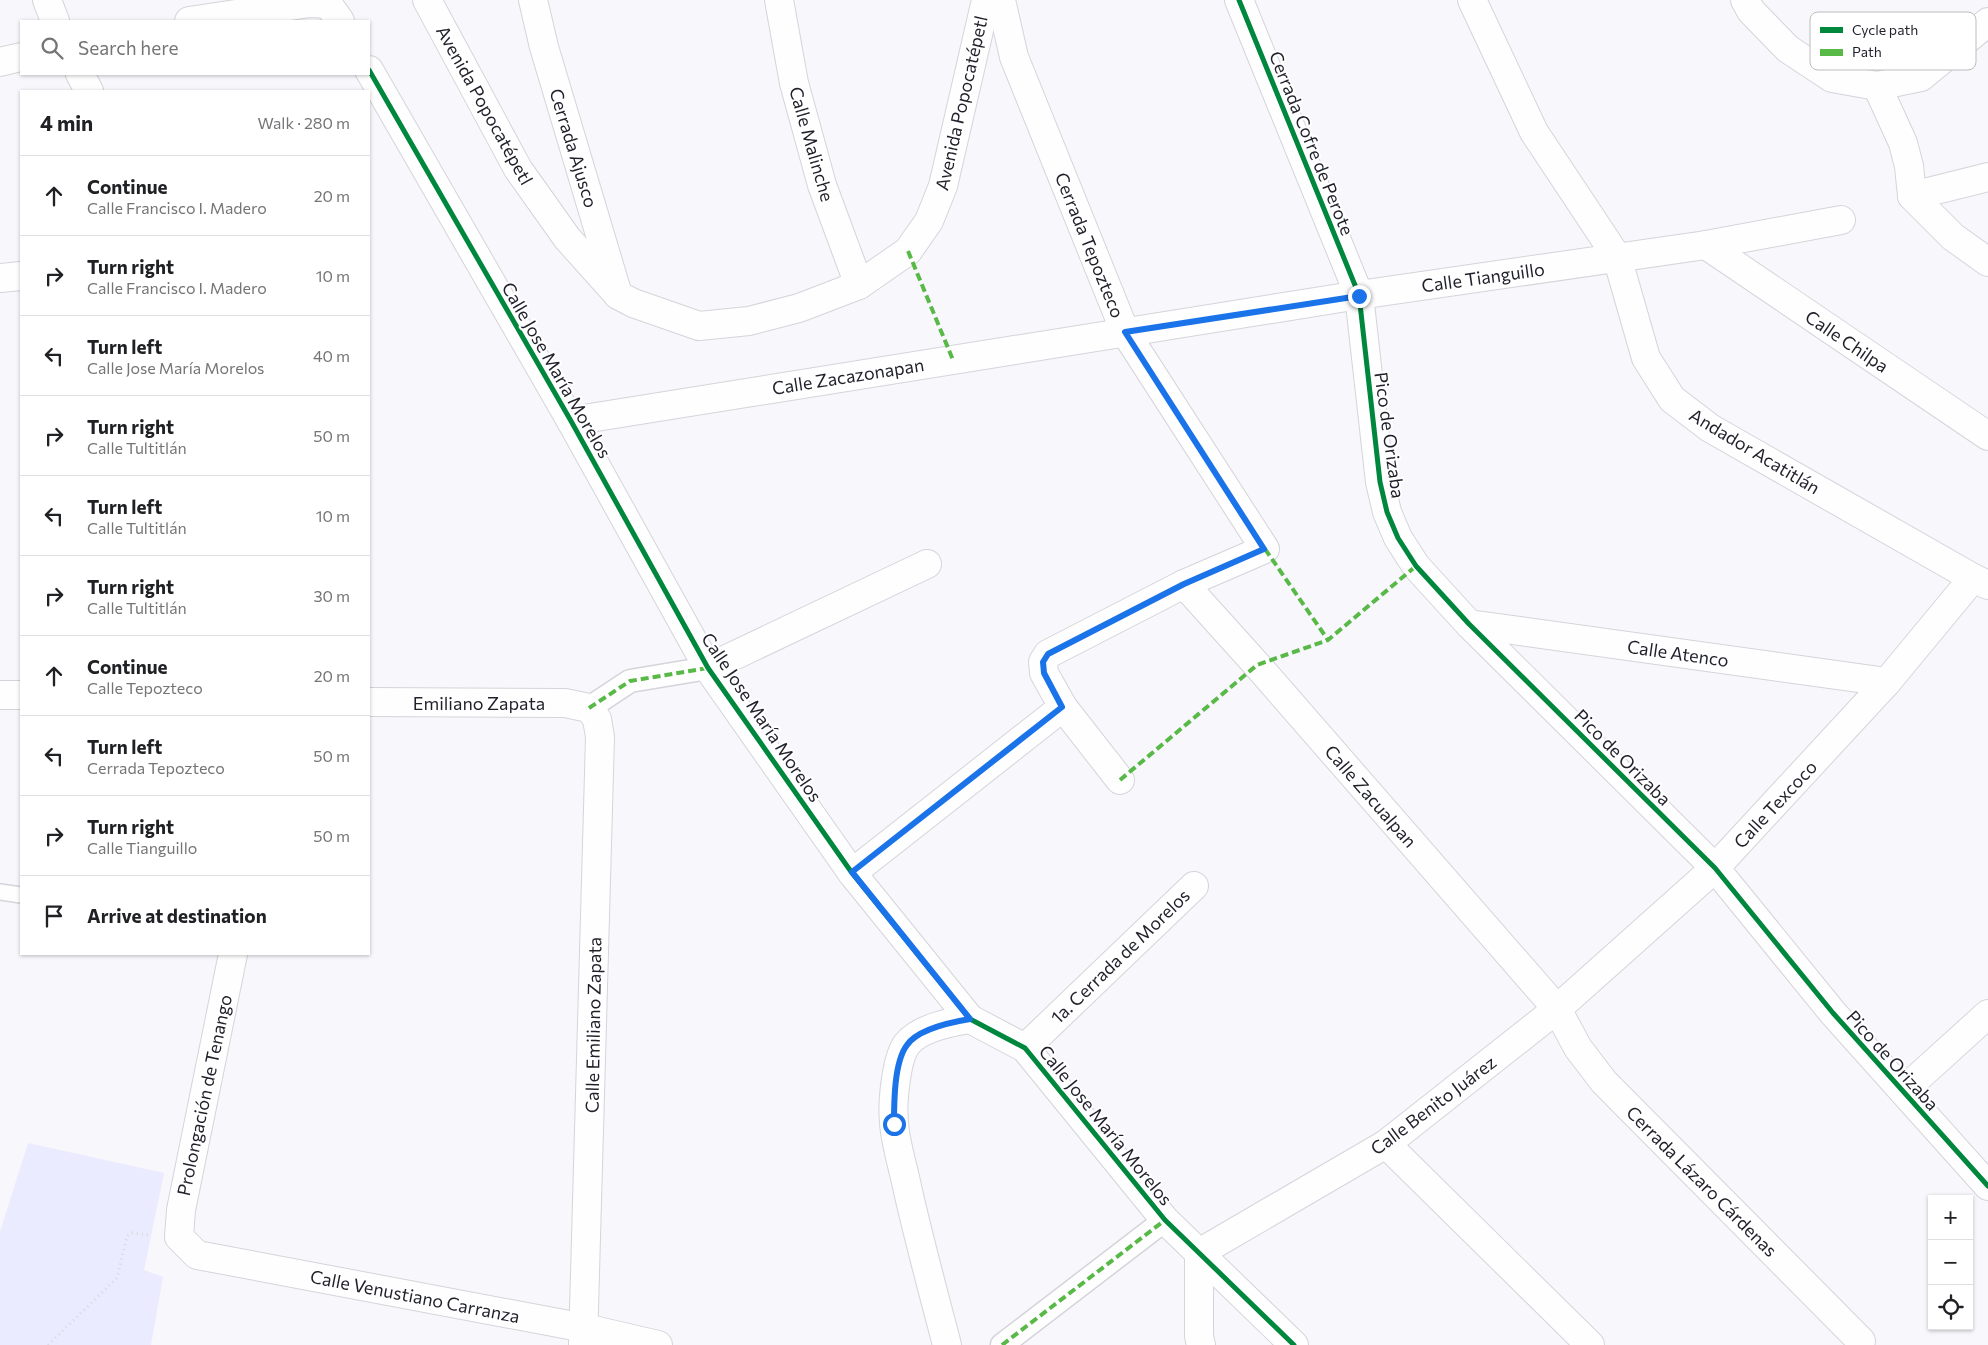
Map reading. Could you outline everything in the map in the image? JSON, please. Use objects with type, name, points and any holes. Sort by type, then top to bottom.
[{"type":"street","points":[[46,0],[55,20]]},
{"type":"street","name":"Avenida Popocatépetl","points":[[427,0],[518,169],[567,238],[618,295],[633,303],[699,326],[749,321],[799,308],[859,285],[908,251],[929,221],[943,186],[986,0]]},
{"type":"street","name":"Cerrada Ajusco","points":[[533,0],[544,47],[618,295]]},
{"type":"street","name":"Calle Malinche","points":[[779,0],[794,83],[822,185],[859,285]]},
{"type":"street","name":"Cerrada Tepozteco","points":[[1001,0],[1014,57],[1125,332],[1264,549],[1184,584]]},
{"type":"street","name":"Cerrada Cofre de Perote","points":[[1239,0],[1359,296]]},
{"type":"street","name":"Andador Acatitlán","points":[[1472,0],[1534,132],[1616,257],[1646,358],[1672,399],[1710,428],[1980,582]]},
{"type":"street","points":[[1745,0],[1751,11],[1788,49],[1810,63]]},
{"type":"street","points":[[190,14],[310,3],[334,13]]},
{"type":"street","points":[[1976,32],[1988,22]]},
{"type":"street","points":[[0,62],[20,57]]},
{"type":"street","points":[[1821,70],[1832,78],[1877,86],[1921,77],[1930,70]]},
{"type":"street","name":"Calle Jose María Morelos","points":[[370,72],[571,421],[708,668],[852,872],[970,1019],[1025,1048],[1165,1220],[1294,1345]]},
{"type":"street","points":[[81,75],[88,90]]},
{"type":"street","points":[[1877,86],[1903,143],[1909,166],[1912,196],[1953,237],[1988,262]]},
{"type":"street","points":[[1912,196],[1988,177]]},
{"type":"street","name":"Calle Tianguillo","points":[[1125,332],[1706,245],[1841,220]]},
{"type":"street","name":"Calle Chilpa","points":[[1706,245],[1988,436]]},
{"type":"street","points":[[0,278],[20,276]]},
{"type":"street","name":"Pico de Orizaba","points":[[1359,296],[1380,482],[1387,512],[1398,538],[1416,566],[1469,624],[1716,868],[1833,1013],[1988,1186]]},
{"type":"street","name":"Calle Zacazonapan","points":[[571,421],[1125,332]]},
{"type":"street","points":[[589,708],[630,681],[708,668],[927,564]]},
{"type":"street","name":"Calle Texcoco","points":[[1557,1009],[1716,868],[1980,582]]},
{"type":"street","points":[[1120,780],[1062,707],[1044,673],[1043,662],[1048,654],[1184,584]]},
{"type":"street","name":"Calle Zacualpan","points":[[1184,584],[1258,665],[1557,1009]]},
{"type":"street","name":"Calle Atenco","points":[[1469,624],[1887,682]]},
{"type":"street","points":[[0,695],[20,695]]},
{"type":"street","name":"Emiliano Zapata","points":[[371,697],[565,703],[589,708]]},
{"type":"street","points":[[852,872],[1062,707]]},
{"type":"street","name":"Calle Emiliano Zapata","points":[[584,1337],[600,737],[597,719],[589,708]]},
{"type":"street","name":"1a. Cerrada de Morelos","points":[[1025,1048],[1194,886]]},
{"type":"street","name":"Prolongación de Tenango","points":[[179,1238],[181,1210],[234,955]]},
{"type":"street","name":"Calle Benito Juárez","points":[[1199,1253],[1386,1144],[1557,1009]]},
{"type":"street","name":"Cerrada Lázaro Cárdenas","points":[[1557,1009],[1578,1048],[1604,1082],[1861,1341]]},
{"type":"street","points":[[1904,1091],[1988,1014]]},
{"type":"street","points":[[947,1345],[914,1218],[894,1124],[894,1096],[898,1068],[907,1044],[925,1031],[950,1022],[970,1019]]},
{"type":"street","points":[[1386,1144],[1590,1345]]},
{"type":"street","points":[[1002,1345],[1165,1220]]},
{"type":"street","name":"Calle Venustiano Carranza","points":[[179,1238],[197,1255],[584,1337],[658,1345]]},
{"type":"street","points":[[1199,1253],[1200,1345]]},
{"type":"lane","points":[[0,892],[20,895]]},
{"type":"path","points":[[48,1345],[117,1278],[126,1236],[132,1234],[179,1238]]},
{"type":"shaded area","points":[[28,1143],[164,1173],[144,1270],[163,1277],[151,1345],[0,1345],[0,1232]]},
{"type":"marked path","points":[[908,251],[953,360]]},
{"type":"marked path","points":[[1265,549],[1328,640]]},
{"type":"marked path","points":[[1120,780],[1257,665],[1328,640],[1416,566]]},
{"type":"marked path","points":[[589,708],[630,681],[708,668]]},
{"type":"marked path","points":[[1002,1345],[1165,1220]]},
{"type":"cycle path","points":[[1239,0],[1359,295],[1380,482],[1387,512],[1398,538],[1416,566],[1469,624],[1715,868],[1833,1013],[1988,1186]]},
{"type":"cycle path","points":[[370,72],[571,421],[708,668],[852,873],[970,1019],[1025,1048],[1165,1220],[1294,1345]]},
{"type":"route","points":[[894,1124],[894,1096],[898,1068],[907,1044],[925,1031],[950,1022],[970,1019],[852,872],[1062,707],[1044,673],[1043,662],[1048,654],[1184,584],[1264,549],[1125,332],[1359,296]]}]
